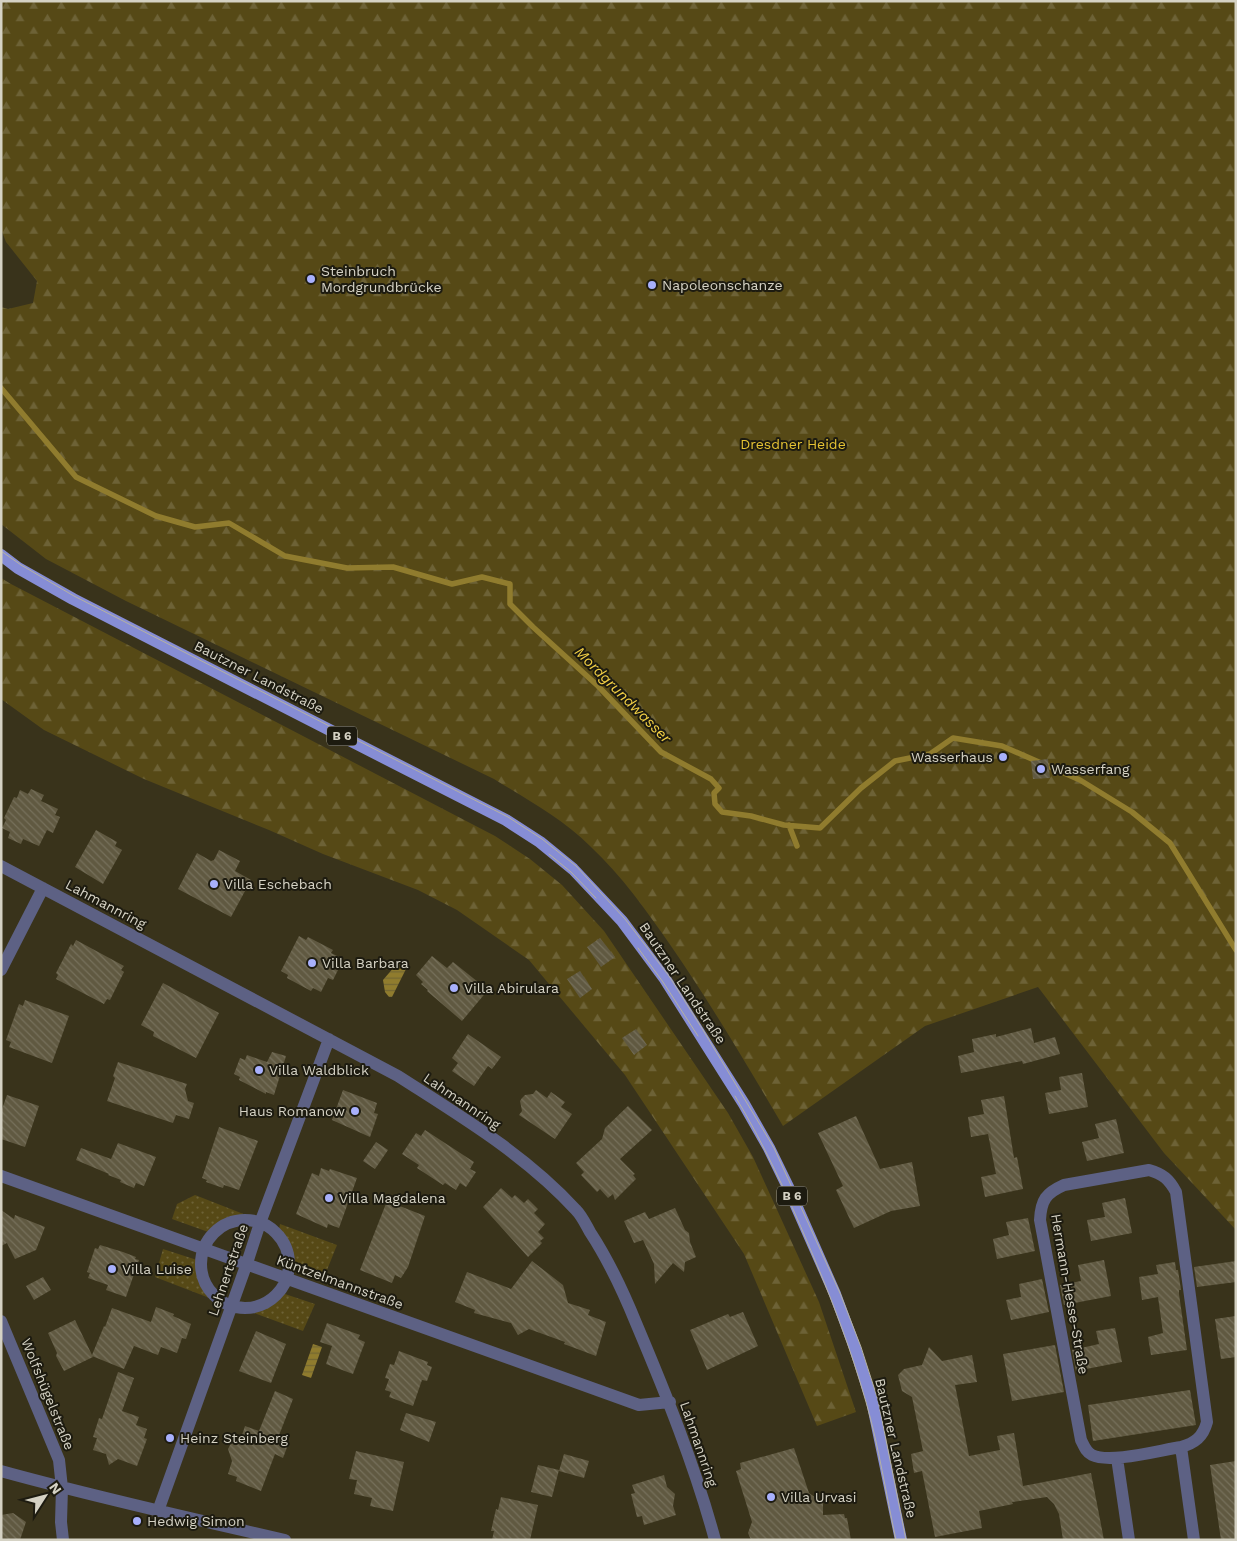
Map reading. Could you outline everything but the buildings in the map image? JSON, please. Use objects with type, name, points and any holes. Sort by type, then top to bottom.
[{"type":"main road","name":"Bautzner Landstraße","points":[[1,555],[18,568],[72,599],[506,820],[540,842],[573,869],[597,893],[622,921],[665,979],[744,1104],[788,1186],[835,1294],[861,1366],[872,1402],[901,1540]]},
{"type":"street","name":"Lahmannring","points":[[1,866],[398,1076],[461,1116],[527,1163],[550,1183],[578,1212],[602,1250],[624,1294],[670,1402],[715,1540]]},
{"type":"street","points":[[1,970],[43,888]]},
{"type":"street","name":"Lehnertstraße","points":[[158,1511],[260,1223],[328,1039]]},
{"type":"street","name":"Hermann-Hesse-Straße","points":[[1149,1170],[1161,1173],[1170,1180],[1176,1192],[1207,1422],[1199,1438],[1191,1444],[1180,1447],[1117,1458],[1101,1458],[1092,1455],[1085,1449],[1081,1440],[1040,1220],[1040,1207],[1053,1190],[1064,1186],[1149,1170]]},
{"type":"street","name":"Küntzelmannstraße","points":[[1,1176],[204,1247],[287,1279],[638,1405],[670,1402]]},
{"type":"street","points":[[247,1220],[260,1223],[270,1228],[279,1236],[285,1246],[289,1268],[287,1279],[278,1294],[264,1304],[248,1308],[232,1306],[219,1300],[209,1289],[203,1276],[201,1262],[204,1247],[211,1236],[221,1227],[247,1220]]},
{"type":"street","name":"Wolfshügelstraße","points":[[1,1321],[59,1460],[62,1488],[61,1522],[63,1540]]},
{"type":"street","points":[[1180,1447],[1194,1540]]},
{"type":"street","points":[[1117,1458],[1129,1540]]},
{"type":"street","points":[[1,1471],[62,1488],[285,1540]]},
{"type":"green space","name":"Dresdner Heide","points":[[1,1],[1236,1],[1236,1230],[1164,1153],[1038,987],[925,1026],[783,1126],[715,1012],[652,919],[613,869],[568,827],[494,779],[126,601],[46,559],[1,524],[1,307],[8,309],[33,303],[37,281],[6,242],[1,229]]},
{"type":"green space","points":[[1,578],[495,836],[530,859],[562,885],[604,931],[728,1113],[753,1157],[819,1302],[856,1412],[817,1426],[744,1254],[625,1075],[529,960],[457,910],[418,890],[323,854],[144,779],[44,730],[1,699]]},
{"type":"green space","points":[[195,1195],[246,1215],[220,1224],[211,1233],[172,1219],[177,1204]]},
{"type":"green space","points":[[280,1224],[337,1245],[325,1275],[293,1263],[288,1245],[279,1229]]},
{"type":"green space","points":[[163,1249],[197,1260],[200,1276],[212,1299],[155,1277]]},
{"type":"green space","points":[[282,1293],[315,1304],[303,1331],[251,1312],[262,1308]]},
{"type":"shaded area","points":[[402,963],[407,967],[392,997],[389,997],[385,992],[383,980],[395,966]]},
{"type":"shaded area","points":[[313,1344],[322,1347],[311,1378],[302,1375]]},
{"type":"waterway","name":"Mordgrundwasser","points":[[1,388],[76,477],[156,516],[195,527],[229,523],[285,556],[347,568],[393,567],[452,584],[482,577],[510,584],[510,604],[598,686],[661,752],[711,779],[719,788],[714,793],[715,804],[722,812],[751,816],[784,825],[820,828],[861,788],[895,761],[930,754],[953,738],[1002,746],[1080,780],[1132,812],[1170,843],[1236,950]]},
{"type":"waterway","points":[[789,825],[797,846]]},
{"type":"tram line","points":[[1,551],[74,596],[508,817],[542,839],[576,866],[625,919],[669,976],[774,1148],[840,1293],[861,1347],[878,1400],[906,1540]]},
{"type":"tram line","points":[[549,854],[571,872],[596,898]]},
{"type":"tram line","points":[[638,948],[663,982],[698,1036]]},
{"type":"tram line","points":[[735,1096],[756,1132],[784,1188],[840,1323],[871,1419],[896,1540]]},
{"type":"place","name":"Steinbruch Mordgrundbrücke","points":[[311,279]]},
{"type":"place","name":"Napoleonschanze","points":[[652,285]]},
{"type":"place","name":"Wasserhaus","points":[[1003,757]]},
{"type":"place","name":"Wasserfang","points":[[1041,769]]},
{"type":"place","name":"Villa Eschebach","points":[[214,884]]},
{"type":"place","name":"Villa Barbara","points":[[312,963]]},
{"type":"place","name":"Villa Abirulara","points":[[454,988]]},
{"type":"place","name":"Villa Waldblick","points":[[259,1070]]},
{"type":"place","name":"Haus Romanow","points":[[355,1111]]},
{"type":"place","name":"Villa Magdalena","points":[[329,1198]]},
{"type":"place","name":"Villa Luise","points":[[112,1269]]},
{"type":"place","name":"Heinz Steinberg","points":[[170,1438]]},
{"type":"place","name":"Villa Urvasi","points":[[771,1497]]},
{"type":"place","name":"Hedwig Simon","points":[[137,1521]]}]
